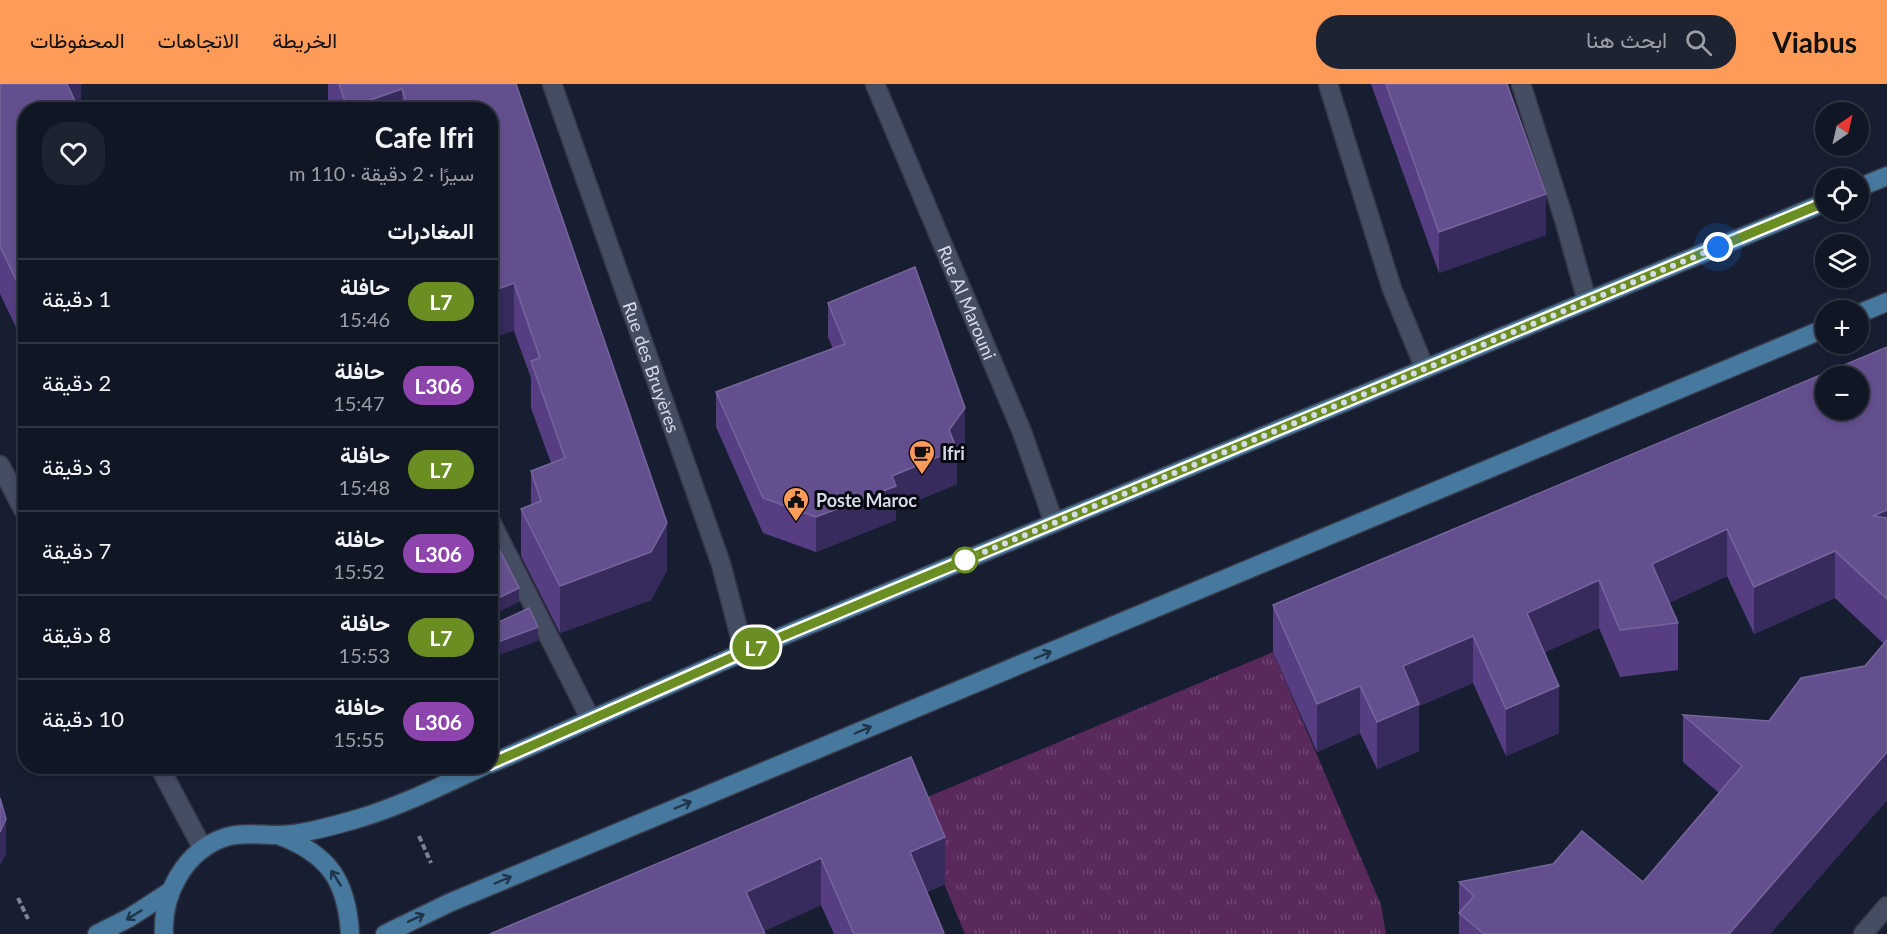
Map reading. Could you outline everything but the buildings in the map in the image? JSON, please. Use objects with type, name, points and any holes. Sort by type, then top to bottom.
[{"type":"main road","points":[[1869,183],[1887,176]]},
{"type":"main road","points":[[498,761],[744,652],[1815,207]]},
{"type":"main road","points":[[1869,309],[1887,302]]},
{"type":"main road","points":[[385,934],[460,898],[1815,333]]},
{"type":"main road","points":[[277,835],[358,819],[456,774]]},
{"type":"main road","points":[[164,934],[163,916],[169,892],[182,870],[203,849],[225,838],[251,833],[277,835],[303,844],[329,868],[340,882],[349,908],[350,934]]},
{"type":"main road","points":[[97,934],[129,918],[169,892]]},
{"type":"street","name":"Rue des Bruyères","points":[[552,84],[721,564],[744,652]]},
{"type":"street","name":"Rue Al Marouni","points":[[875,84],[1022,432],[1054,523]]},
{"type":"street","points":[[1328,84],[1392,289],[1425,369]]},
{"type":"street","points":[[1521,84],[1564,219],[1587,301]]},
{"type":"street","points":[[0,465],[18,500]]},
{"type":"street","points":[[498,535],[591,720]]},
{"type":"street","points":[[517,615],[535,607]]},
{"type":"street","points":[[163,774],[203,849]]},
{"type":"street","points":[[1863,934],[1887,906]]},
{"type":"path","points":[[419,836],[431,863]]},
{"type":"path","points":[[18,898],[28,919]]},
{"type":"green space","points":[[1273,652],[1381,905],[1386,934],[965,934],[911,804]]},
{"type":"bus line","name":"L7","points":[[498,760],[744,652],[1815,207]]},
{"type":"place","name":"Ifri","points":[[922,476]]},
{"type":"place","name":"Poste Maroc","points":[[796,523]]},
{"type":"route","points":[[965,560],[1718,247]]}]
